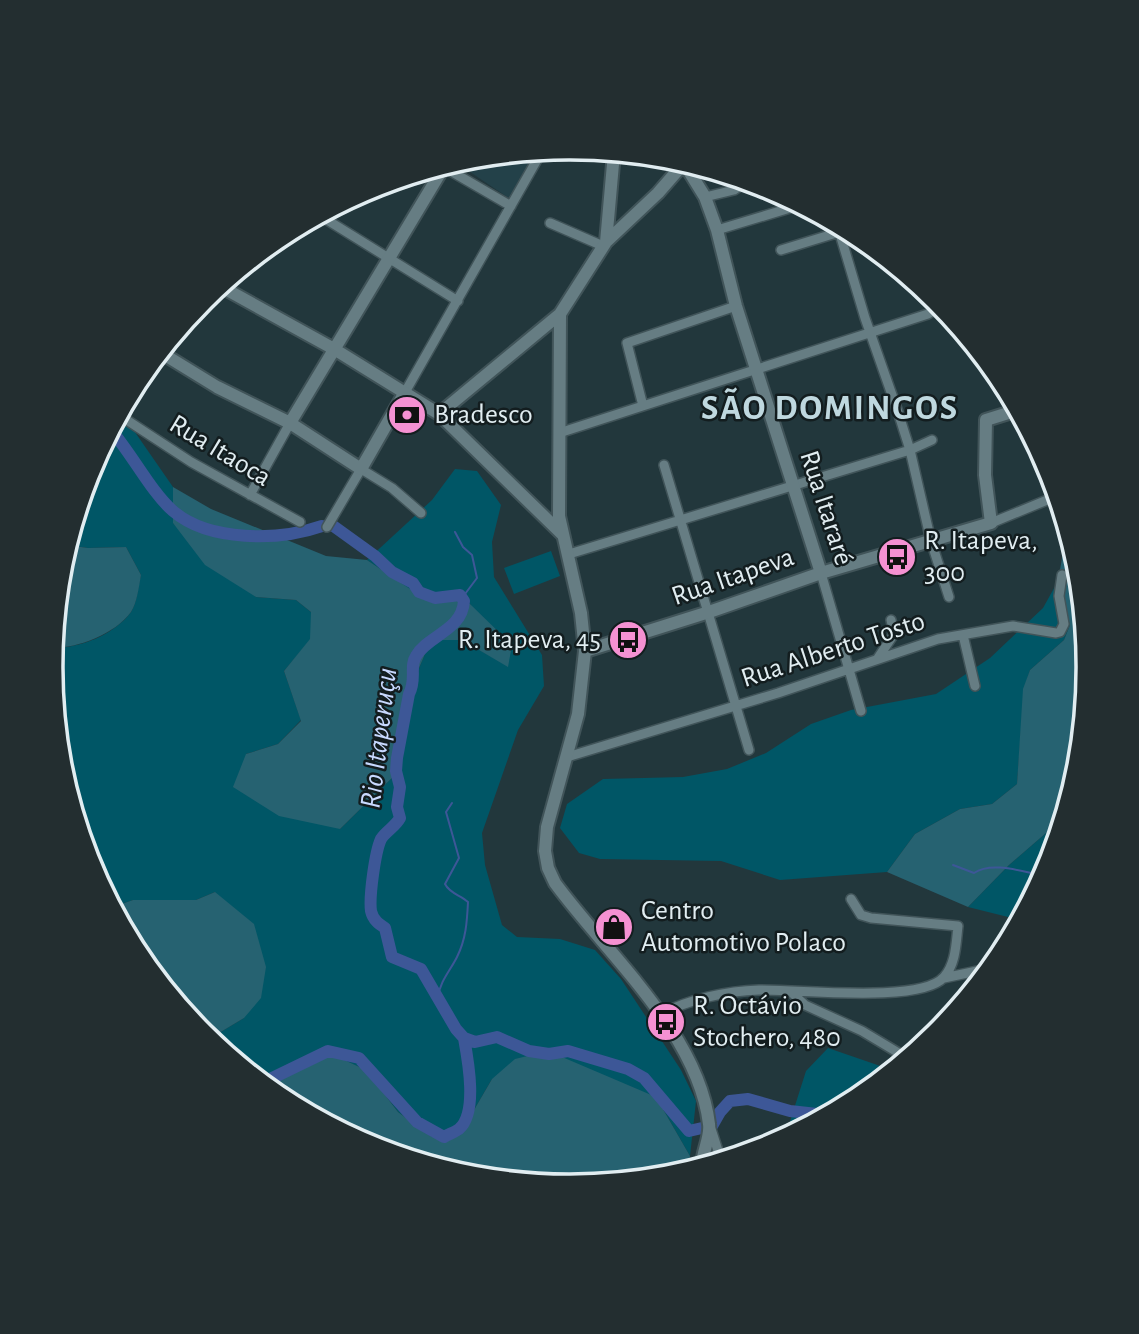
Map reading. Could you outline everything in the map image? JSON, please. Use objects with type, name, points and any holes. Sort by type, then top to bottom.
[{"type":"street","points":[[327,527],[536,162]]},
{"type":"street","points":[[605,244],[613,163]]},
{"type":"street","points":[[439,414],[560,314],[605,244],[676,172]]},
{"type":"street","points":[[457,174],[511,206]]},
{"type":"street","name":"Rua Itararé","points":[[692,176],[705,197],[717,230],[736,306],[821,573],[861,711]]},
{"type":"street","points":[[250,495],[436,178]]},
{"type":"street","points":[[705,197],[736,189]]},
{"type":"street","points":[[717,230],[786,209]]},
{"type":"street","points":[[610,212],[620,221],[633,218]]},
{"type":"street","points":[[329,221],[458,301]]},
{"type":"street","points":[[550,223],[605,244]]},
{"type":"street","points":[[781,250],[830,233]]},
{"type":"street","points":[[845,242],[909,450],[948,597]]},
{"type":"street","points":[[230,292],[334,349],[439,414],[562,534]]},
{"type":"street","points":[[643,406],[626,343],[736,306]]},
{"type":"street","points":[[564,431],[931,312]]},
{"type":"street","points":[[560,314],[564,431],[558,505],[562,534],[582,613],[585,651],[581,694],[547,827],[545,851],[548,868],[572,906],[661,1014],[697,1078],[717,1151]]},
{"type":"street","points":[[539,331],[555,327],[561,343]]},
{"type":"street","points":[[169,358],[217,387],[290,423],[392,488],[421,513]]},
{"type":"street","points":[[991,523],[985,475],[986,420],[1008,413]]},
{"type":"street","name":"Rua Itaoca","points":[[127,420],[191,461],[300,522]]},
{"type":"street","points":[[569,554],[909,450],[932,440]]},
{"type":"street","points":[[664,465],[749,750]]},
{"type":"street","name":"Rua Itapeva","points":[[585,651],[821,573],[991,523],[1047,500]]},
{"type":"street","points":[[542,515],[551,515],[558,505]]},
{"type":"street","name":"Rua Alberto Tosto","points":[[567,757],[938,639],[1013,626],[1049,634],[1060,632],[1064,624],[1059,596],[1062,575]]},
{"type":"street","points":[[878,659],[894,634],[891,620]]},
{"type":"street","points":[[963,635],[975,686]]},
{"type":"street","points":[[851,899],[861,915],[872,918],[958,926],[953,962],[944,978]]},
{"type":"street","points":[[661,1014],[675,1006],[757,990],[882,993],[926,986],[944,978],[973,972]]},
{"type":"street","points":[[790,991],[806,1005],[862,1031],[898,1052]]},
{"type":"street","points":[[703,1155],[710,1128]]},
{"type":"shaded area","points":[[531,162],[510,199],[468,171]]},
{"type":"shaded area","points":[[127,421],[173,487],[173,523],[256,597],[296,600],[311,612],[311,639],[284,671],[301,720],[278,744],[246,754],[340,829],[396,774],[403,757],[405,701],[431,640],[462,640],[508,666],[470,604],[410,590],[367,560],[432,500],[455,469],[477,471],[501,505],[492,542],[494,577],[542,655],[544,686],[518,730],[482,833],[485,865],[502,925],[517,937],[560,939],[595,950],[621,979],[681,1070],[696,1101],[690,1156],[656,1097],[492,1079],[460,1134],[432,1137],[398,1112],[366,1070],[329,1054],[276,1080],[219,1033],[244,1018],[215,892],[196,900],[133,900],[122,904],[102,861],[80,798],[67,733],[64,647],[96,639],[124,620],[133,608],[141,575],[126,547],[78,547],[80,536],[102,473]]},
{"type":"shaded area","points":[[173,487],[211,509],[326,556],[367,560],[410,589],[470,604],[512,645],[508,667],[462,640],[431,640],[405,701],[403,757],[396,774],[340,829],[279,816],[233,787],[246,754],[278,744],[301,721],[284,671],[310,639],[311,612],[296,600],[256,597],[205,565],[173,523]]},
{"type":"shaded area","points":[[78,547],[126,547],[141,575],[131,612],[106,633],[64,647],[67,601]]},
{"type":"shaded area","points":[[551,551],[560,576],[514,594],[504,568]]},
{"type":"shaded area","points":[[1063,554],[1072,601],[1076,667],[1072,733],[1059,798],[1049,831],[1009,865],[968,907],[887,872],[915,834],[960,809],[992,804],[1017,784],[1023,689],[1030,670],[1064,640],[1070,625],[1058,581]]},
{"type":"shaded area","points":[[1058,581],[1070,625],[1064,640],[1030,670],[1024,689],[1017,784],[992,804],[960,809],[915,834],[887,872],[780,880],[721,861],[600,859],[579,853],[560,828],[567,804],[603,779],[683,777],[727,769],[766,753],[811,724],[851,710],[936,694],[990,658],[1043,608]]},
{"type":"shaded area","points":[[1049,831],[1024,891],[1009,917],[968,907],[1009,865]]},
{"type":"shaded area","points":[[215,892],[254,924],[266,967],[261,998],[244,1018],[219,1033],[168,975],[148,948],[122,904],[133,900],[196,900]]},
{"type":"shaded area","points":[[828,1048],[881,1066],[823,1106],[789,1123],[806,1071]]},
{"type":"shaded area","points":[[548,1051],[656,1097],[689,1159],[636,1169],[570,1174],[471,1164],[407,1147],[376,1135],[316,1106],[276,1080],[329,1053],[366,1070],[398,1112],[432,1137],[460,1134],[492,1079],[515,1059]]},
{"type":"waterway","name":"Rio Itaperuçu","points":[[117,439],[165,503],[188,521],[205,529],[245,536],[265,536],[322,526]]},
{"type":"waterway","name":"Rio Itaperuçu","points":[[332,525],[375,556],[392,572],[413,583],[419,592],[435,598],[460,595],[464,601],[457,619],[421,649],[413,664],[412,683],[397,758],[396,771],[400,787],[397,807],[400,818],[381,839],[371,896],[372,914],[385,928],[392,957],[421,969],[464,1038],[475,1042],[497,1037],[529,1051],[549,1054],[568,1051],[628,1069],[644,1078],[689,1131],[702,1128]]},
{"type":"waterway","points":[[455,532],[463,547],[472,555],[477,578],[462,598]]},
{"type":"waterway","points":[[438,997],[443,981],[460,950],[467,917],[468,902],[445,884],[459,858],[446,812],[452,803]]},
{"type":"waterway","points":[[953,865],[974,873],[996,867],[1032,873]]},
{"type":"waterway","points":[[273,1078],[328,1051],[359,1058],[417,1122],[444,1137],[459,1129],[468,1111],[470,1086],[464,1038]]},
{"type":"waterway","name":"Rio Itaperuçu","points":[[712,1126],[730,1101],[748,1099],[790,1111],[809,1113]]},
{"type":"place","name":"Bradesco","points":[[407,415]]},
{"type":"place","name":"R. Itapeva, 300","points":[[897,557]]},
{"type":"place","name":"R. Itapeva, 45","points":[[628,640]]},
{"type":"place","name":"Centro Automotivo Polaco","points":[[614,927]]},
{"type":"place","name":"R. Octávio Stochero, 480","points":[[666,1022]]},
{"type":"district","name":"SÃO DOMINGOS","points":[[830,408]]}]
